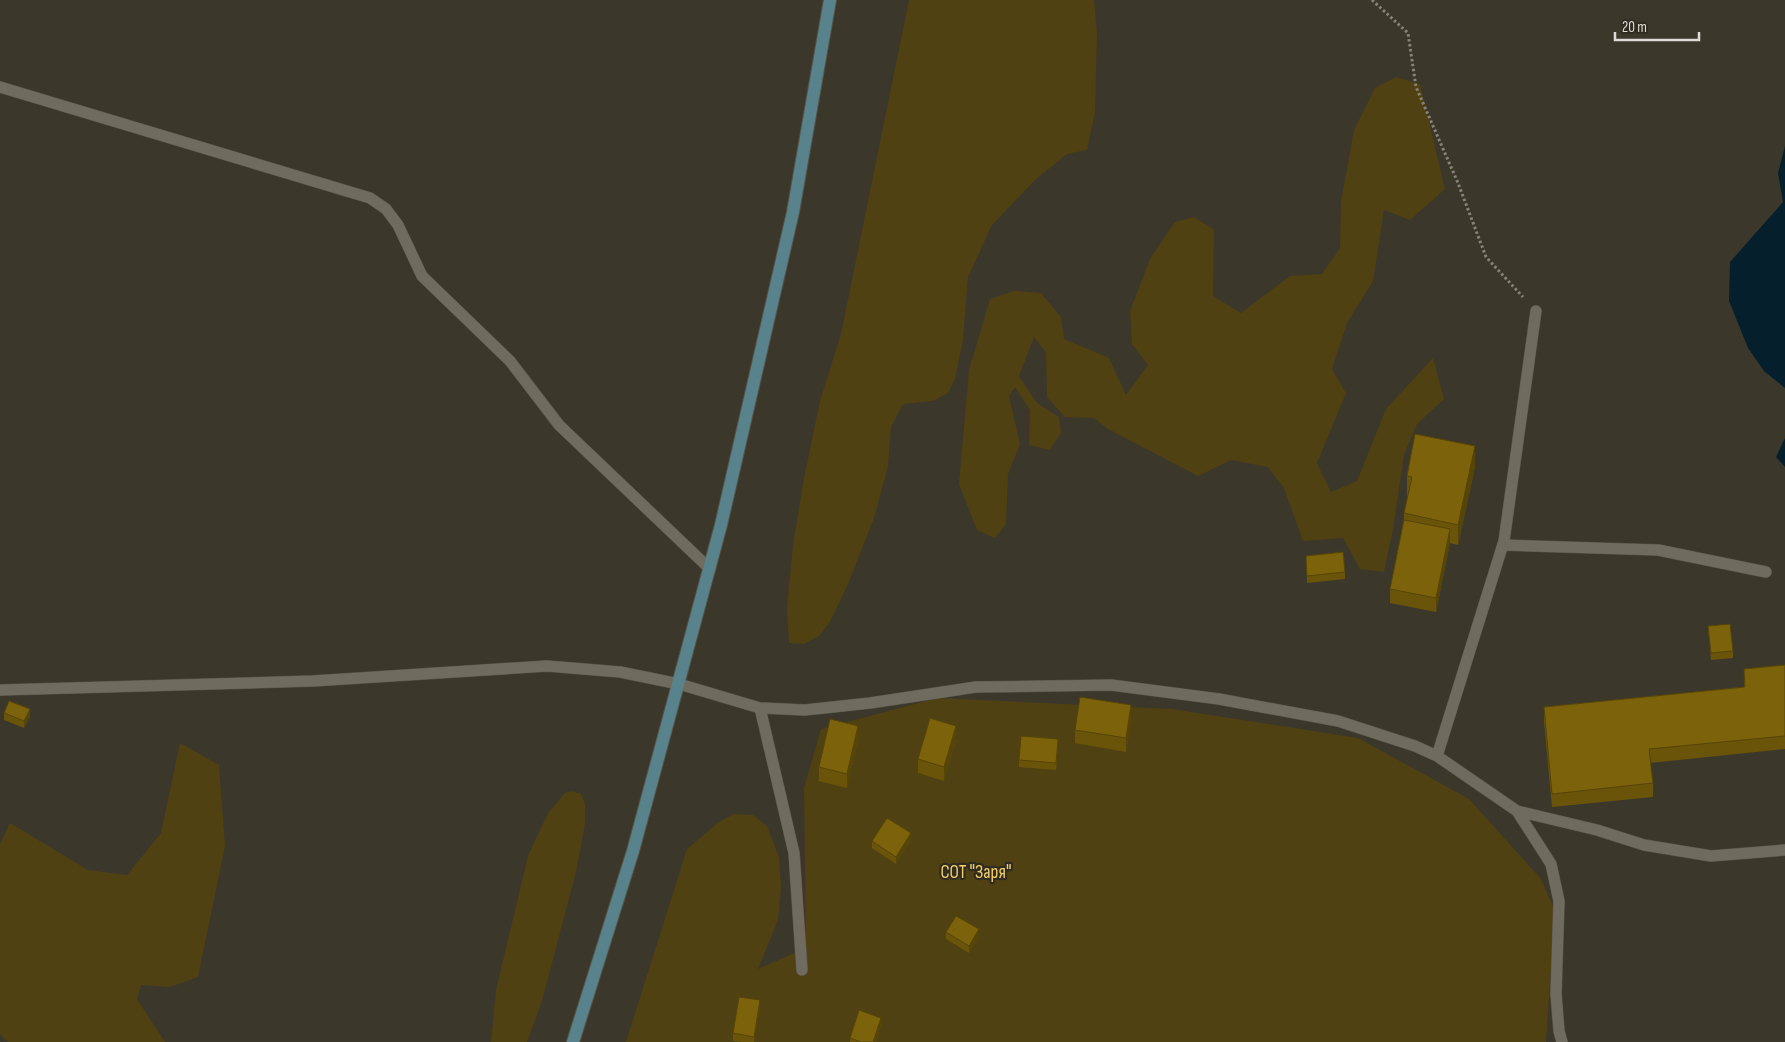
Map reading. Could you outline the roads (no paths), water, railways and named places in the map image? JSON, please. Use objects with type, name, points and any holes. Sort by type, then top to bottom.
[{"type":"main road","points":[[573,1042],[633,851],[724,515],[793,212],[830,0]]},
{"type":"lane","points":[[0,87],[370,198],[386,209],[398,225],[422,276],[510,360],[559,425],[710,568]]},
{"type":"lane","points":[[1437,756],[1503,545],[1536,311]]},
{"type":"lane","points":[[1503,545],[1658,550],[1766,572]]},
{"type":"lane","points":[[0,690],[313,682],[547,666],[620,672],[679,684],[760,708],[805,710],[870,703],[976,687],[1111,685],[1219,699],[1338,721],[1416,746],[1437,756],[1518,811],[1597,830],[1644,845],[1711,856],[1785,850]]},
{"type":"lane","points":[[760,708],[794,853],[802,970]]},
{"type":"lane","points":[[1518,811],[1551,864],[1559,901],[1556,994],[1559,1031],[1562,1042]]},
{"type":"water","points":[[1785,146],[1785,388],[1764,371],[1748,348],[1729,301],[1730,262],[1783,202],[1778,173]]},
{"type":"water","points":[[1785,438],[1785,467],[1776,457]]},
{"type":"park label","name":"СОТ \"Заря\"","points":[[976,871]]}]
